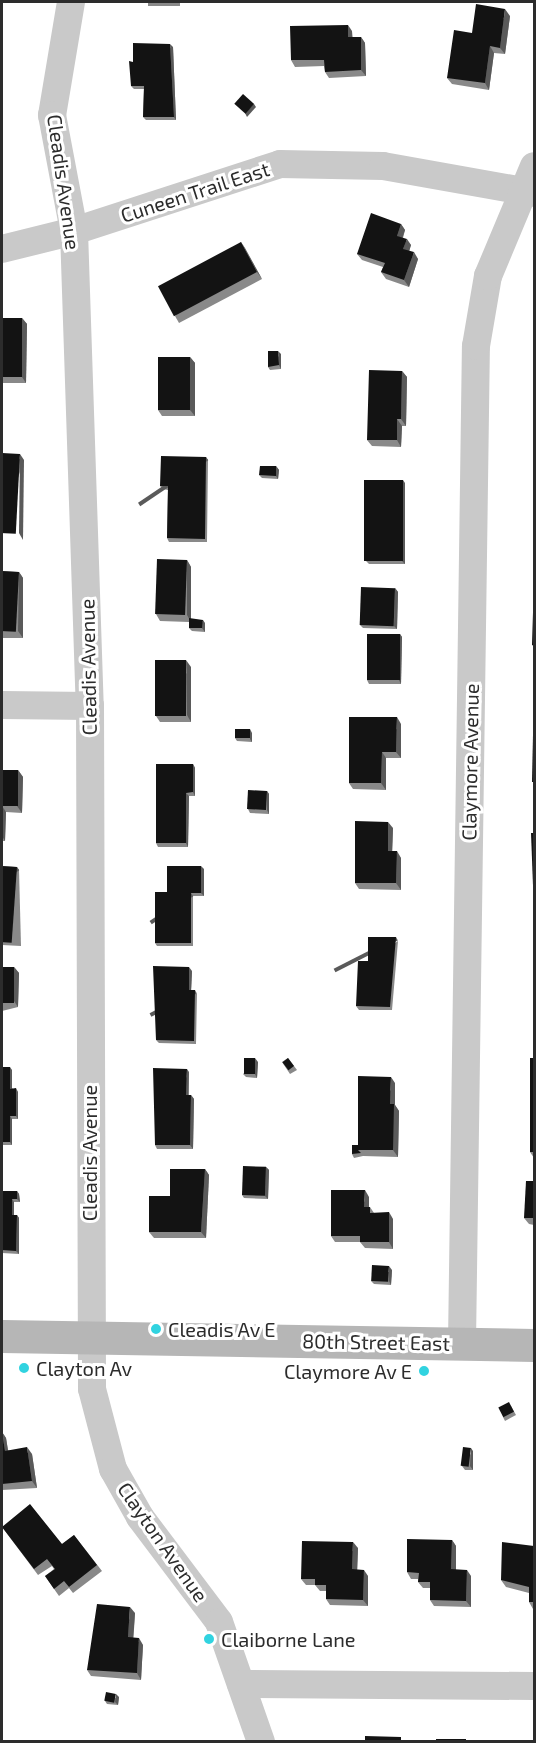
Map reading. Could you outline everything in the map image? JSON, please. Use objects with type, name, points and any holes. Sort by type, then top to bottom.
[{"type":"street","name":"Cleadis Avenue","points":[[70,2],[51,115],[74,231],[90,706],[89,1336]]},
{"type":"street","name":"Cuneen Trail East","points":[[2,249],[74,231],[280,164],[383,166],[531,183]]},
{"type":"street","name":"Claymore Avenue","points":[[462,1343],[476,346],[488,276],[531,183]]},
{"type":"street","points":[[2,705],[90,706]]},
{"type":"street","name":"80th Street East","points":[[2,1336],[534,1345]]},
{"type":"street","name":"Clayton Avenue","points":[[89,1336],[92,1389],[113,1469],[140,1517],[219,1622],[261,1742]]},
{"type":"street","points":[[241,1684],[534,1686]]},
{"type":"building","points":[[476,4],[505,9],[500,48],[490,46],[485,83],[447,78],[454,30],[472,33]]},
{"type":"building","points":[[348,25],[348,37],[361,37],[361,70],[325,72],[324,60],[291,60],[290,26]]},
{"type":"building","points":[[133,43],[170,44],[174,117],[143,117],[144,86],[131,86],[129,61],[133,62]]},
{"type":"building","points":[[243,94],[254,104],[245,114],[234,104]]},
{"type":"building","points":[[371,213],[401,224],[397,236],[407,239],[403,249],[414,252],[404,280],[381,272],[385,263],[357,254]]},
{"type":"building","points":[[241,242],[257,272],[174,316],[158,286]]},
{"type":"building","points":[[2,318],[22,318],[22,377],[2,377]]},
{"type":"building","points":[[268,351],[278,351],[279,365],[268,367]]},
{"type":"building","points":[[158,357],[190,357],[190,410],[158,410]]},
{"type":"building","points":[[369,370],[402,371],[401,419],[397,419],[397,440],[367,440]]},
{"type":"building","points":[[2,453],[20,454],[16,534],[2,533]]},
{"type":"building","points":[[161,456],[206,457],[205,539],[167,538],[168,486],[160,486]]},
{"type":"building","points":[[260,466],[276,466],[276,476],[259,475]]},
{"type":"building","points":[[364,480],[403,480],[403,561],[364,561]]},
{"type":"building","points":[[157,559],[187,560],[185,615],[155,614]]},
{"type":"building","points":[[2,571],[19,572],[16,632],[2,631]]},
{"type":"building","points":[[361,587],[395,588],[394,626],[360,625]]},
{"type":"building","points":[[534,612],[534,646],[532,645]]},
{"type":"building","points":[[189,618],[203,620],[202,628],[189,628]]},
{"type":"building","points":[[367,634],[400,634],[400,680],[367,680]]},
{"type":"building","points":[[155,660],[186,660],[186,716],[155,716]]},
{"type":"building","points":[[349,717],[397,717],[396,752],[382,752],[381,783],[349,783]]},
{"type":"building","points":[[235,729],[250,729],[250,738],[235,738]]},
{"type":"building","points":[[533,735],[534,782],[532,782]]},
{"type":"building","points":[[156,764],[193,764],[193,792],[186,793],[186,843],[156,843]]},
{"type":"building","points":[[2,770],[18,770],[18,806],[2,806]]},
{"type":"building","points":[[248,790],[267,791],[266,810],[247,809]]},
{"type":"building","points":[[355,821],[388,822],[388,851],[397,851],[396,883],[355,883]]},
{"type":"building","points":[[531,833],[534,833],[534,912]]},
{"type":"building","points":[[2,866],[17,867],[12,943],[2,942]]},
{"type":"building","points":[[167,866],[201,866],[201,893],[191,893],[191,943],[155,943],[155,892],[167,892]]},
{"type":"building","points":[[368,937],[396,937],[390,1007],[356,1006],[358,961],[368,961]]},
{"type":"building","points":[[534,956],[534,1026],[533,1026]]},
{"type":"building","points":[[153,966],[189,967],[189,990],[195,990],[194,1041],[156,1040]]},
{"type":"building","points":[[2,967],[14,967],[14,1003],[2,1003]]},
{"type":"building","points":[[244,1058],[255,1058],[255,1074],[244,1074]]},
{"type":"building","points":[[288,1058],[294,1066],[288,1070],[282,1062]]},
{"type":"building","points":[[530,1058],[534,1058],[534,1152],[530,1152]]},
{"type":"building","points":[[2,1067],[10,1067],[10,1089],[16,1088],[16,1116],[10,1116],[10,1142],[2,1142]]},
{"type":"building","points":[[153,1068],[187,1069],[186,1095],[191,1095],[190,1145],[155,1145]]},
{"type":"building","points":[[358,1076],[391,1077],[390,1104],[394,1104],[393,1150],[358,1150]]},
{"type":"building","points":[[352,1145],[358,1145],[361,1153],[352,1154]]},
{"type":"building","points":[[243,1166],[266,1167],[265,1196],[242,1195]]},
{"type":"building","points":[[170,1169],[205,1169],[201,1232],[149,1232],[149,1196],[170,1196]]},
{"type":"building","points":[[526,1181],[534,1181],[534,1218],[524,1218]]},
{"type":"building","points":[[331,1190],[365,1190],[364,1207],[370,1207],[370,1213],[389,1212],[389,1242],[360,1242],[360,1236],[331,1236]]},
{"type":"building","points":[[2,1191],[17,1191],[17,1199],[12,1199],[12,1215],[17,1215],[16,1251],[2,1250]]},
{"type":"building","points":[[372,1265],[389,1266],[388,1282],[371,1281]]},
{"type":"building","points":[[509,1402],[514,1412],[503,1417],[498,1407]]},
{"type":"building","points":[[2,1432],[5,1451],[27,1447],[32,1481],[2,1484]]},
{"type":"building","points":[[463,1447],[471,1448],[469,1467],[461,1466]]},
{"type":"building","points":[[30,1504],[62,1544],[74,1535],[97,1565],[69,1587],[64,1581],[54,1589],[45,1576],[55,1569],[47,1559],[34,1569],[2,1527]]},
{"type":"building","points":[[407,1539],[452,1540],[451,1569],[467,1570],[466,1601],[430,1600],[430,1582],[418,1582],[419,1573],[407,1572]]},
{"type":"building","points":[[302,1541],[353,1542],[352,1569],[364,1570],[363,1600],[326,1599],[326,1585],[315,1585],[315,1579],[301,1579]]},
{"type":"building","points":[[502,1542],[534,1546],[534,1602],[529,1602],[529,1587],[501,1580]]},
{"type":"building","points":[[97,1604],[130,1607],[128,1637],[139,1638],[137,1673],[87,1670]]},
{"type":"building","points":[[106,1692],[116,1694],[114,1703],[104,1701]]},
{"type":"building","points":[[365,1736],[401,1737],[401,1742],[365,1742]]},
{"type":"building","points":[[436,1739],[466,1739],[466,1742],[436,1742]]},
{"type":"place","name":"Cleadis Av E","points":[[156,1329]]},
{"type":"place","name":"Clayton Av","points":[[24,1368]]},
{"type":"place","name":"Claymore Av E","points":[[424,1371]]},
{"type":"place","name":"Claiborne Lane","points":[[209,1639]]}]
